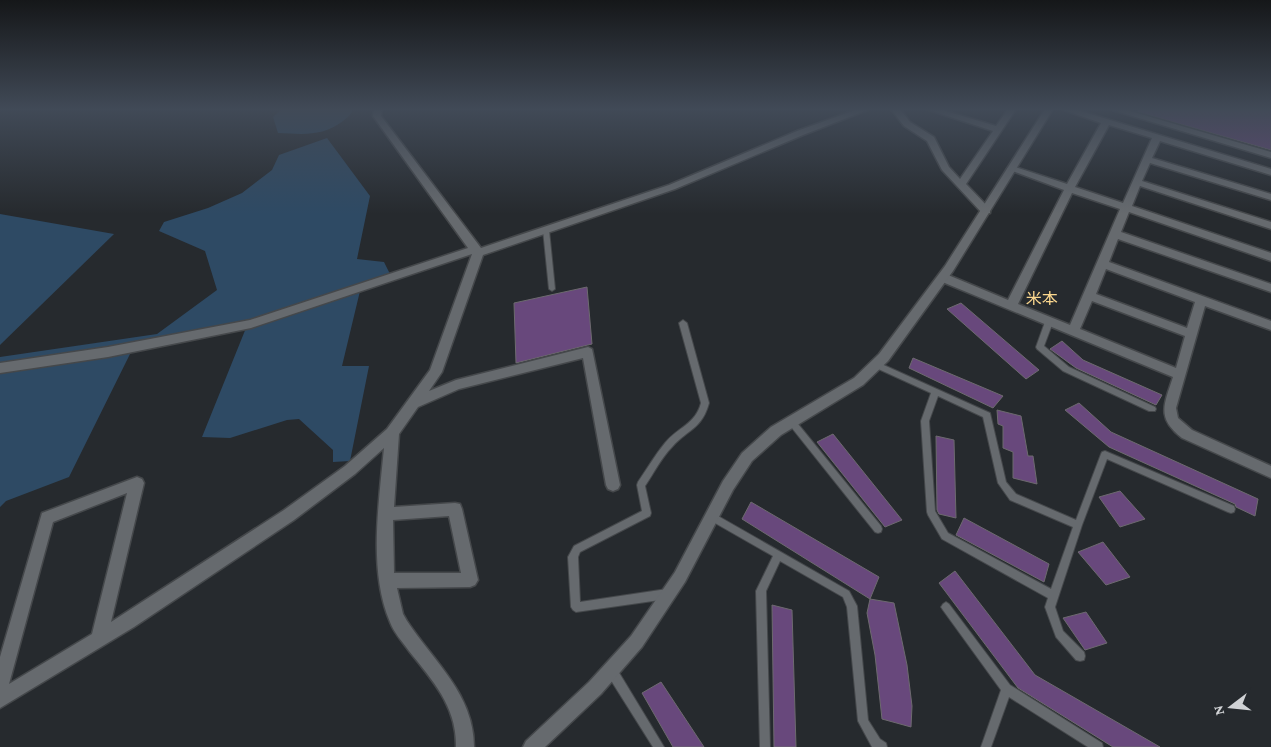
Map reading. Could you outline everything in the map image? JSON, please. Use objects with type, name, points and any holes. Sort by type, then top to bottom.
[{"type":"street","points":[[398,144],[477,251]]},
{"type":"street","points":[[0,368],[108,352],[251,324],[546,230],[672,187],[774,144]]},
{"type":"street","points":[[934,144],[946,168],[986,211]]},
{"type":"street","points":[[961,185],[989,144]]},
{"type":"street","points":[[532,747],[628,651],[670,594],[700,542],[730,480],[748,456],[765,438],[791,421],[829,403],[845,393],[861,381],[877,365],[944,278],[1028,144]]},
{"type":"street","points":[[1011,306],[1094,144]]},
{"type":"street","points":[[1074,332],[1154,144]]},
{"type":"street","points":[[1179,144],[1271,172]]},
{"type":"street","points":[[1236,144],[1271,155]]},
{"type":"street","points":[[1146,159],[1271,197]]},
{"type":"street","points":[[1012,169],[1271,257]]},
{"type":"street","points":[[1136,182],[1271,226]]},
{"type":"street","points":[[1116,234],[1271,288]]},
{"type":"street","points":[[0,699],[99,638],[289,515],[350,470],[392,433],[436,372],[477,251]]},
{"type":"street","points":[[1104,264],[1271,326]]},
{"type":"street","points":[[944,278],[1180,375]]},
{"type":"street","points":[[1090,296],[1191,334]]},
{"type":"street","points":[[1201,300],[1170,408],[1170,418],[1176,427],[1187,434],[1271,472]]},
{"type":"street","points":[[412,404],[456,385],[588,352],[613,485]]},
{"type":"street","points":[[392,433],[386,514],[389,581],[396,616],[406,634],[453,696],[461,713],[466,739],[465,747]]},
{"type":"street","points":[[0,687],[47,518],[137,483],[99,638]]},
{"type":"street","points":[[386,514],[455,509],[470,580],[389,581]]},
{"type":"lane","points":[[546,230],[552,289]]},
{"type":"lane","points":[[1050,322],[1040,347],[1066,369],[1152,409]]},
{"type":"lane","points":[[670,594],[576,607],[573,557],[578,548],[647,513],[641,485],[665,447],[690,428],[703,414],[704,403],[683,323]]},
{"type":"lane","points":[[877,365],[987,415],[1002,483],[1013,497],[1078,525]]},
{"type":"lane","points":[[936,391],[925,421],[931,512],[946,536],[1054,596]]},
{"type":"lane","points":[[791,421],[878,529]]},
{"type":"lane","points":[[1080,656],[1059,634],[1050,607],[1105,454],[1232,510]]},
{"type":"lane","points":[[711,516],[846,594],[852,606],[863,721],[876,743],[882,747]]},
{"type":"lane","points":[[765,747],[761,591],[778,555]]},
{"type":"lane","points":[[946,607],[1006,689],[1098,747]]},
{"type":"lane","points":[[611,670],[659,747]]},
{"type":"lane","points":[[986,747],[1006,689]]},
{"type":"shaded area","points":[[310,144],[331,144],[370,196],[357,259],[384,262],[390,274],[384,284],[360,291],[342,366],[369,366],[350,461],[333,462],[333,450],[299,419],[287,420],[230,438],[202,437],[246,328],[132,350],[69,477],[6,501],[0,507],[0,357],[157,334],[217,290],[205,251],[159,231],[164,222],[208,208],[242,193],[272,170],[279,155]]},
{"type":"shaded area","points":[[0,214],[114,234],[0,345]]},
{"type":"building","points":[[1250,144],[1271,144],[1271,150]]},
{"type":"building","points":[[587,287],[592,344],[516,363],[514,303]]},
{"type":"building","points":[[961,303],[1039,370],[1026,379],[947,309]]},
{"type":"building","points":[[1062,341],[1083,360],[1162,395],[1156,405],[1076,368],[1050,349]]},
{"type":"building","points":[[913,358],[1003,396],[993,408],[909,368]]},
{"type":"building","points":[[1079,403],[1111,432],[1258,499],[1255,516],[1236,507],[1235,504],[1109,447],[1065,410]]},
{"type":"building","points":[[997,410],[1021,416],[1028,456],[1033,456],[1037,484],[1013,478],[1013,452],[1003,448],[1003,426],[998,424]]},
{"type":"building","points":[[833,434],[902,520],[885,527],[817,442]]},
{"type":"building","points":[[936,436],[954,440],[956,518],[939,514],[937,510]]},
{"type":"building","points":[[1120,491],[1145,519],[1120,527],[1099,497]]},
{"type":"building","points":[[751,502],[879,577],[870,599],[742,519]]},
{"type":"building","points":[[964,518],[1049,564],[1044,582],[956,535]]},
{"type":"building","points":[[1103,542],[1130,577],[1106,585],[1078,552]]},
{"type":"building","points":[[955,571],[1035,675],[1160,747],[1113,747],[1018,688],[939,583]]},
{"type":"building","points":[[870,599],[894,603],[907,665],[912,706],[911,727],[882,719],[875,655],[867,613]]},
{"type":"building","points":[[772,605],[792,610],[796,747],[774,747]]},
{"type":"building","points":[[1086,612],[1107,643],[1085,650],[1063,618]]},
{"type":"building","points":[[661,682],[704,747],[673,747],[642,693]]},
{"type":"district","name":"米本","points":[[1042,298]]}]
